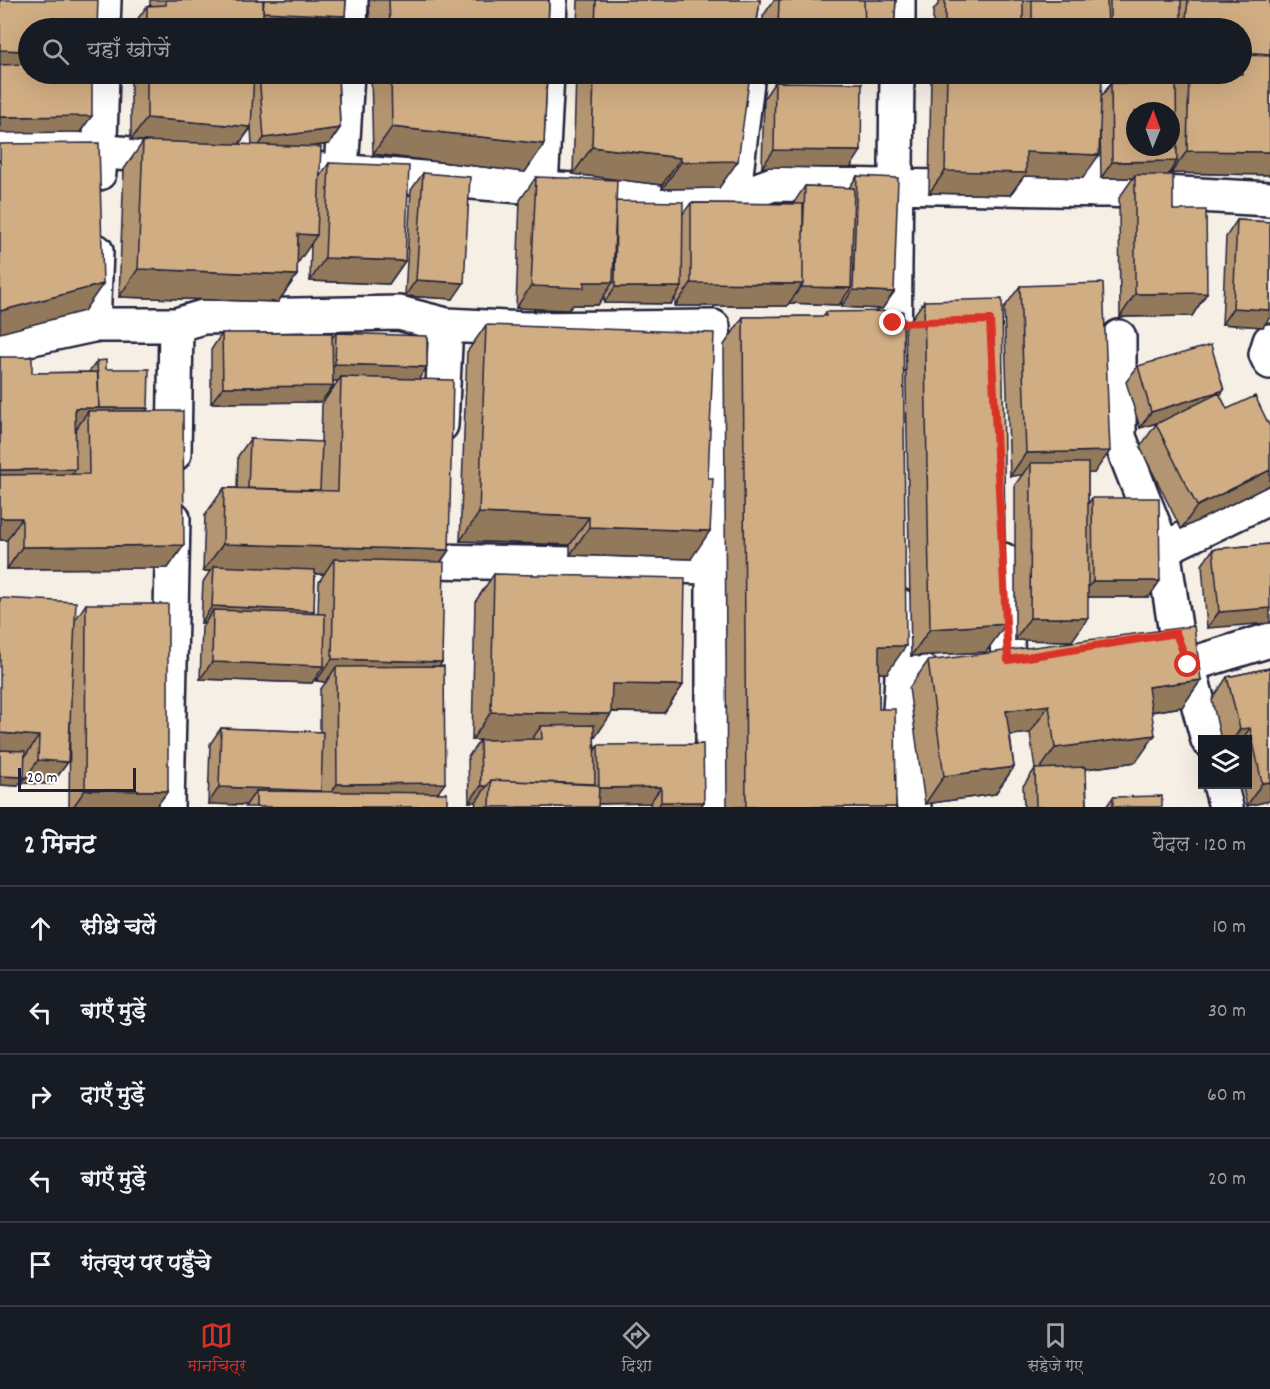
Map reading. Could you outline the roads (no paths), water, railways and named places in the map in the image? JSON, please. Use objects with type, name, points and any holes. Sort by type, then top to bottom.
[{"type":"street","points":[[103,18],[104,0]]},
{"type":"street","points":[[350,18],[351,0]]},
{"type":"street","points":[[549,18],[550,0]]},
{"type":"street","points":[[898,0],[898,18]]},
{"type":"street","points":[[93,325],[102,84]]},
{"type":"street","points":[[341,171],[346,84]]},
{"type":"street","points":[[541,187],[546,84]]},
{"type":"street","points":[[733,199],[747,84]]},
{"type":"street","points":[[894,382],[894,185],[897,84]]},
{"type":"street","points":[[1093,190],[1096,84]]},
{"type":"street","points":[[0,143],[203,160]]},
{"type":"street","points":[[249,164],[541,187],[733,199],[773,184],[1093,190],[1270,199]]},
{"type":"street","points":[[0,345],[93,325],[176,325],[202,316],[399,313],[446,325],[526,329],[746,326]]},
{"type":"street","points":[[859,323],[925,322]]},
{"type":"street","points":[[167,807],[176,325]]},
{"type":"street","points":[[440,455],[446,325]]},
{"type":"street","points":[[713,327],[713,807]]},
{"type":"street","points":[[1119,337],[1119,438],[1163,549],[1176,633],[1188,665],[1207,735]]},
{"type":"street","points":[[1270,342],[1266,354],[1270,362]]},
{"type":"street","points":[[1163,549],[1270,497]]},
{"type":"street","points":[[434,597],[436,526]]},
{"type":"street","points":[[1002,531],[1008,660]]},
{"type":"street","points":[[434,561],[713,567]]},
{"type":"street","points":[[899,570],[902,676],[900,711],[914,807]]},
{"type":"street","points":[[1143,639],[1176,633]]},
{"type":"street","points":[[1188,665],[1270,640]]},
{"type":"street","points":[[902,676],[1042,655]]},
{"type":"street","points":[[1221,789],[1226,807]]}]
